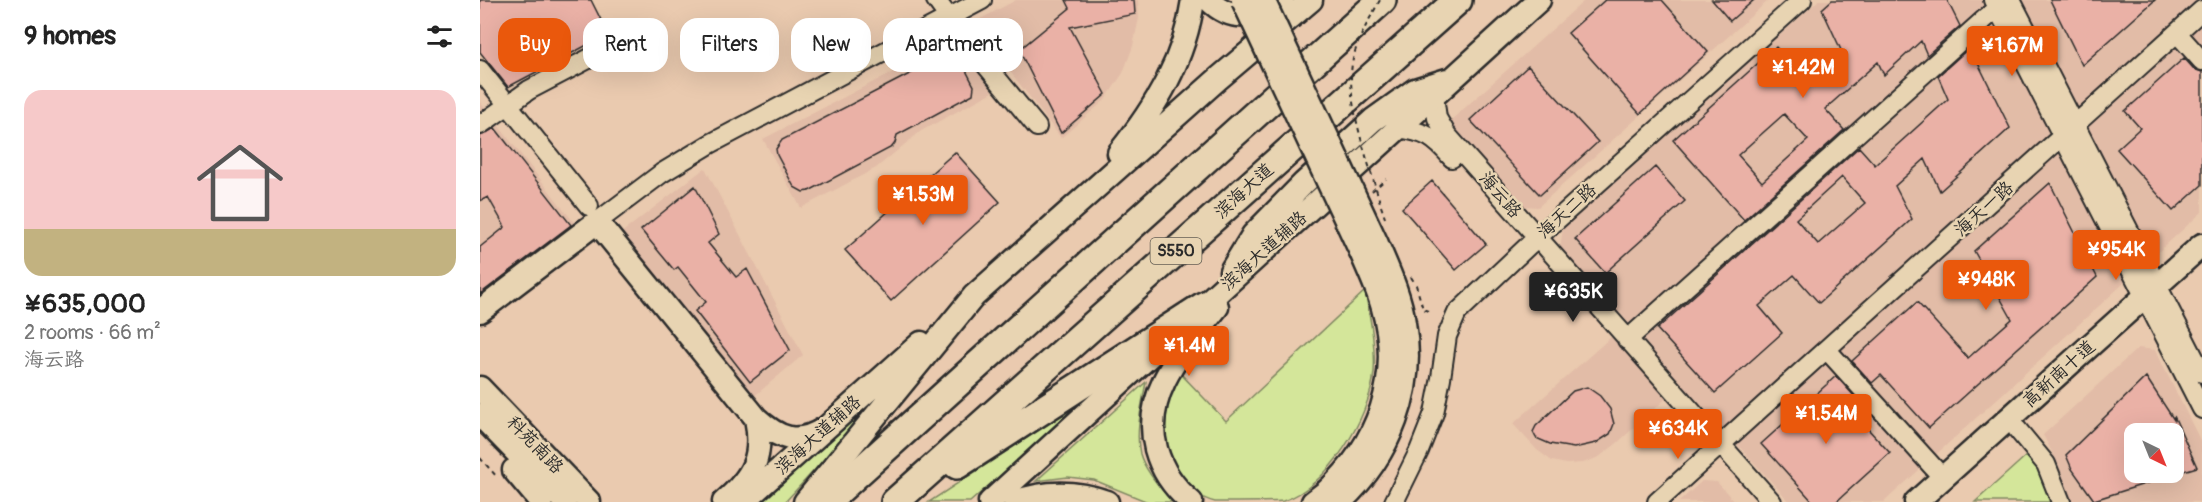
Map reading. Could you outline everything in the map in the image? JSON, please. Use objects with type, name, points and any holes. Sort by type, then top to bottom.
[{"type":"highway","name":"S550","points":[[826,502],[1381,0]]},
{"type":"highway","name":"滨海大道","points":[[895,502],[1458,0]]},
{"type":"highway","points":[[900,502],[1209,301]]},
{"type":"main road","points":[[1076,206],[1134,134],[1164,89],[1182,49],[1193,0]]},
{"type":"main road","points":[[1209,0],[1223,11],[1239,16],[1260,13],[1282,0]]},
{"type":"main road","points":[[1243,0],[1361,252],[1380,299],[1387,325],[1389,382],[1379,418],[1362,453],[1326,499]]},
{"type":"main road","points":[[1263,0],[1382,254],[1394,284],[1404,324],[1405,383],[1396,421],[1377,459],[1363,477],[1326,499]]},
{"type":"main road","points":[[805,502],[974,296],[1219,78],[1311,0]]},
{"type":"main road","name":"滨海大道辅路","points":[[990,502],[1539,0]]},
{"type":"main road","points":[[1209,301],[1253,235],[1355,136],[1415,90],[1452,79]]},
{"type":"main road","points":[[480,310],[593,214],[756,418],[776,434],[786,438],[807,438],[824,429]]},
{"type":"main road","name":"高新南十道","points":[[1936,502],[2017,429],[2154,298],[2202,245]]},
{"type":"main road","name":"高新南十道","points":[[1916,502],[2154,298],[2202,265]]},
{"type":"main road","points":[[1191,502],[1171,483],[1159,459],[1153,430],[1156,400],[1160,387],[1175,362],[1248,266]]},
{"type":"main road","name":"滨海大道辅路","points":[[743,502],[974,296]]},
{"type":"main road","name":"科苑南路","points":[[481,390],[589,502]]},
{"type":"main road","name":"科苑南路","points":[[480,414],[565,502]]},
{"type":"main road","points":[[724,502],[739,489],[756,464],[760,448],[756,418]]},
{"type":"main road","points":[[480,434],[541,502]]},
{"type":"main road","points":[[1015,502],[1035,496],[1063,493],[1107,502]]},
{"type":"street","points":[[936,0],[948,18],[982,0]]},
{"type":"street","name":"海天二路","points":[[1394,502],[1419,451],[1434,413],[1447,336],[1452,320],[1463,306],[1802,0]]},
{"type":"street","points":[[1627,340],[2001,3],[2154,298],[2202,409]]},
{"type":"street","name":"海天一路","points":[[1657,502],[2202,10]]},
{"type":"street","points":[[2177,33],[2202,61]]},
{"type":"street","points":[[480,70],[593,214],[686,158],[883,53]]},
{"type":"street","points":[[480,125],[529,90],[583,62]]},
{"type":"street","points":[[992,72],[1037,127]]},
{"type":"street","name":"海云路","points":[[1434,96],[1437,118],[1448,135],[1533,242],[1718,449],[1772,502]]},
{"type":"street","name":"海云路","points":[[1398,128],[1423,133],[1434,138],[1627,340],[1718,449],[1756,502]]},
{"type":"street","points":[[2154,298],[2202,373]]},
{"type":"street","points":[[1827,350],[1943,478]]},
{"type":"street","points":[[2017,429],[2046,464],[2061,502]]},
{"type":"path","points":[[1381,0],[1358,45],[1352,64],[1351,86],[1354,109],[1382,206]]},
{"type":"path","points":[[1368,195],[1386,179]]},
{"type":"shaded area","points":[[1016,0],[1138,0],[1139,18],[1133,46],[1123,73],[1105,100],[1061,138],[1010,72],[1023,72],[1023,18],[982,18]]},
{"type":"shaded area","points":[[1585,0],[1769,0],[1538,207],[1524,206],[1449,122]]},
{"type":"shaded area","points":[[1819,0],[2202,0],[2202,212],[1884,502],[1790,502],[1682,384],[1599,457],[1583,463],[1566,464],[1552,461],[1537,450],[1513,424],[1628,322],[1560,248],[1563,229]]},
{"type":"shaded area","points":[[893,72],[977,72],[993,92],[921,131],[876,168],[801,208],[763,139]]},
{"type":"shaded area","points":[[480,102],[576,225],[480,299]]},
{"type":"shaded area","points":[[705,168],[803,355],[752,398],[620,234]]},
{"type":"shaded area","points":[[2138,348],[2155,350],[2202,444],[2202,502],[2070,502],[2053,454],[2043,435]]},
{"type":"shaded area","points":[[1702,481],[1717,482],[1735,502],[1679,502]]},
{"type":"green space","points":[[1365,291],[1374,352],[1371,390],[1355,429],[1331,466],[1300,493],[1283,501],[1215,502],[1196,493],[1181,477],[1169,458],[1163,438],[1167,397],[1170,388],[1181,374],[1226,421]]},
{"type":"green space","points":[[904,373],[785,502],[760,502]]},
{"type":"green space","points":[[1146,382],[1139,427],[1140,454],[1149,473],[1172,502],[1148,502],[1094,480],[1068,477],[1036,481]]},
{"type":"green space","points":[[1088,398],[970,502],[929,502]]},
{"type":"green space","points":[[2027,455],[2040,472],[2053,502],[1975,502]]},
{"type":"building","points":[[480,0],[591,0],[600,18],[583,18],[583,47],[571,54],[571,18],[498,18],[498,72],[536,72],[508,87],[480,52]]},
{"type":"building","points":[[1066,0],[1134,0],[1135,14],[1070,27],[1106,94],[1061,133],[1023,58],[1023,47],[1070,8]]},
{"type":"building","points":[[1605,0],[1662,0],[1708,52],[1640,114],[1568,33]]},
{"type":"building","points":[[1712,0],[1754,0],[1730,21]]},
{"type":"building","points":[[1832,0],[1947,0],[1960,26],[1927,55],[1921,41],[1884,75],[1878,62],[1825,109],[1844,130],[1744,220],[1673,140],[1776,47],[1806,81],[1841,50],[1822,9]],"holes":[[[1784,114],[1808,140],[1762,182],[1738,155]]]},
{"type":"building","points":[[2050,0],[2155,0],[2082,65]]},
{"type":"building","points":[[1970,47],[2010,128],[1940,191],[1925,159],[1895,186],[1912,219],[1819,303],[1794,275],[1759,306],[1782,333],[1715,393],[1657,329],[1859,147],[1875,165],[1948,99],[1938,76]],"holes":[[[1842,177],[1865,203],[1818,244],[1796,219]]]},
{"type":"building","points":[[2184,58],[2194,69],[2202,72],[2202,185],[2173,211],[2117,149],[2140,128],[2125,111]]},
{"type":"building","points":[[1528,66],[1598,142],[1540,195],[1470,120]]},
{"type":"building","points":[[913,72],[967,72],[974,86],[973,94],[897,135],[892,147],[809,191],[803,192],[794,187],[777,155],[776,149],[782,140]]},
{"type":"building","points":[[495,128],[571,225],[480,294],[480,247],[505,227],[488,197],[480,201],[480,136]]},
{"type":"building","points":[[955,152],[1000,202],[891,301],[845,250]]},
{"type":"building","points":[[1655,167],[1685,201],[1605,273],[1575,239]]},
{"type":"building","points":[[1432,181],[1486,244],[1456,270],[1402,208]]},
{"type":"building","points":[[2050,183],[2097,277],[1929,428],[1881,375],[1872,383],[1852,361],[1917,302],[1968,358],[2012,319],[1974,251]]},
{"type":"building","points":[[695,186],[719,234],[708,243],[736,277],[747,269],[790,350],[750,382],[695,311],[706,302],[678,267],[674,270],[641,230]]},
{"type":"building","points":[[1836,376],[1856,398],[1847,406],[1890,453],[1836,502],[1813,502],[1761,444]]},
{"type":"building","points":[[2146,377],[2177,423],[2124,423],[2124,483],[2148,483],[2094,500],[2072,469],[2066,455]]},
{"type":"building","points":[[1587,387],[1600,396],[1610,409],[1614,424],[1610,434],[1596,443],[1574,448],[1550,444],[1536,438],[1533,432],[1536,426],[1573,391]]},
{"type":"building","points":[[2184,438],[2197,467],[2184,471]]}]
